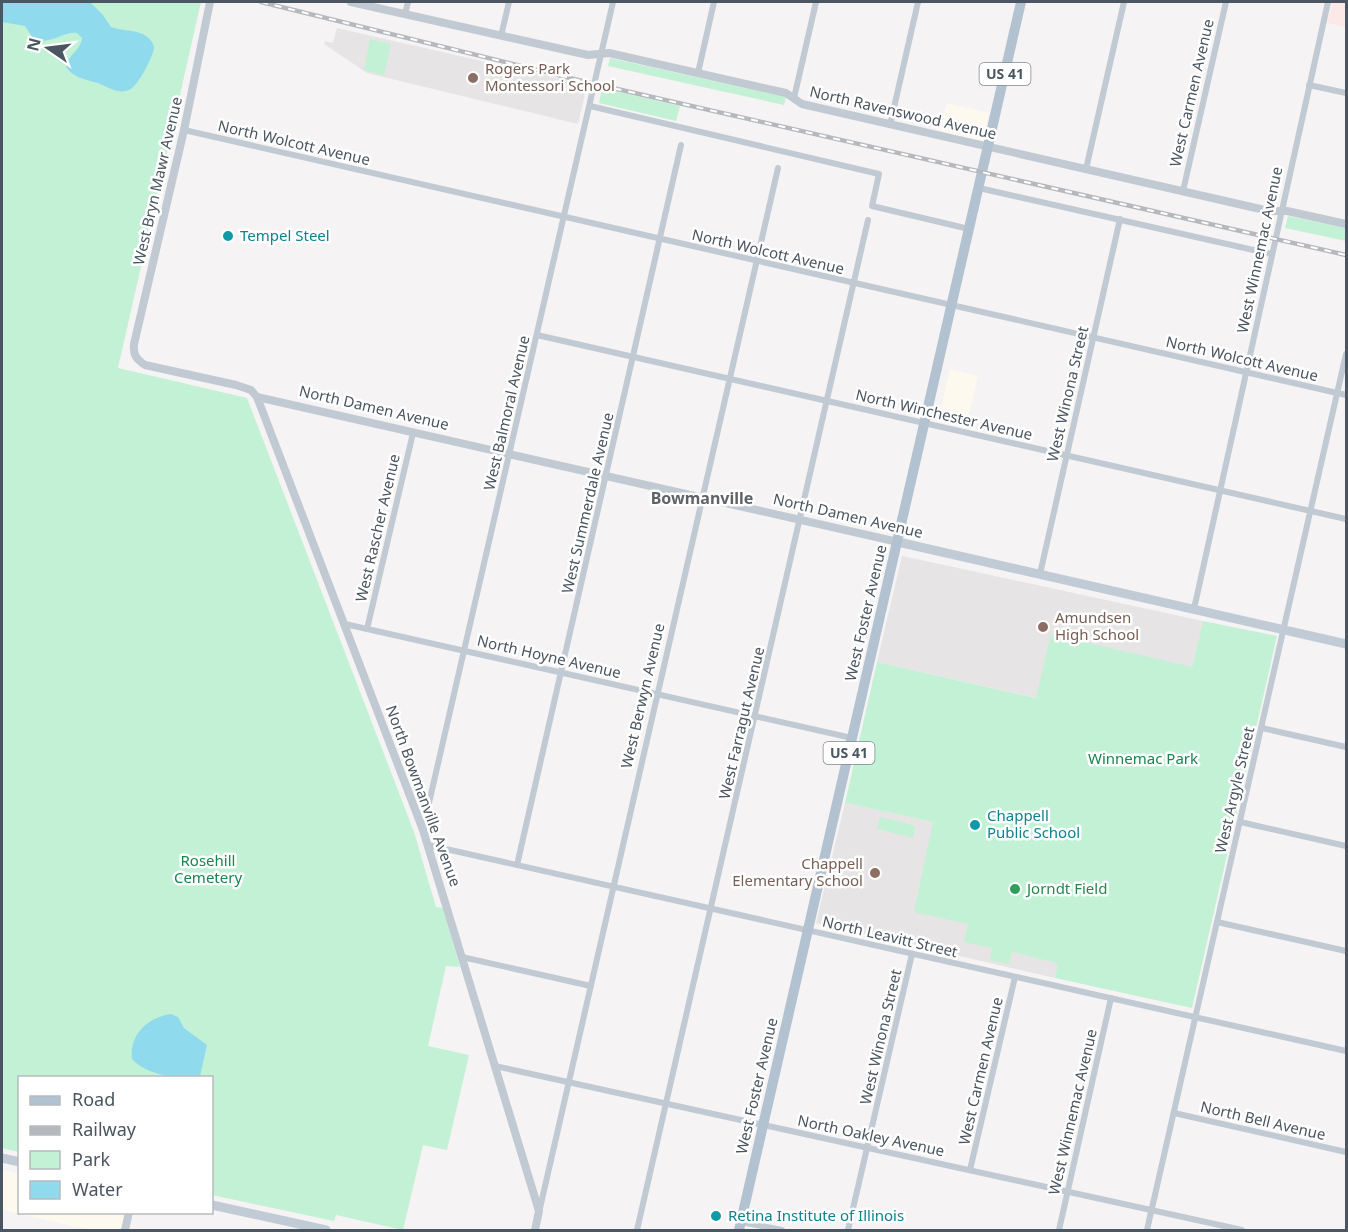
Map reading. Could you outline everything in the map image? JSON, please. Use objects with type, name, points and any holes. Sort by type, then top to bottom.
[{"type":"main road","name":"West Foster Avenue","points":[[740,1226],[1021,2]]},
{"type":"main road","name":"North Damen Avenue","points":[[898,542],[1347,644]]},
{"type":"main road","points":[[2,1158],[18,1162]]},
{"type":"main road","points":[[213,1205],[326,1230]]},
{"type":"street","name":"North Ravenswood Avenue","points":[[351,2],[588,55],[609,53],[786,93],[801,104],[1269,211],[1287,211],[1347,224]]},
{"type":"street","points":[[405,14],[408,2]]},
{"type":"street","points":[[501,36],[509,2]]},
{"type":"street","name":"West Balmoral Avenue","points":[[423,830],[612,2]]},
{"type":"street","points":[[698,73],[714,2]]},
{"type":"street","points":[[794,98],[816,2]]},
{"type":"street","points":[[890,124],[918,2]]},
{"type":"street","points":[[1086,169],[1124,2]]},
{"type":"street","name":"West Carmen Avenue","points":[[1183,191],[1226,2]]},
{"type":"street","name":"West Winnemac Avenue","points":[[1194,609],[1280,211],[1328,2]]},
{"type":"street","name":"West Bryn Mawr Avenue","points":[[137,360],[133,352],[134,344],[211,3]]},
{"type":"street","points":[[1309,85],[1347,93]]},
{"type":"street","points":[[590,106],[879,174],[872,206],[969,229]]},
{"type":"street","name":"North Wolcott Avenue","points":[[184,130],[1347,395]]},
{"type":"street","name":"West Summerdale Avenue","points":[[517,866],[681,145]]},
{"type":"street","name":"West Berwyn Avenue","points":[[535,1230],[778,168]]},
{"type":"street","points":[[979,188],[1271,254]]},
{"type":"street","name":"West Winona Street","points":[[1040,574],[1120,219]]},
{"type":"street","name":"West Farragut Avenue","points":[[637,1230],[868,220]]},
{"type":"street","name":"North Winchester Avenue","points":[[537,335],[1347,519]]},
{"type":"street","name":"West Argyle Street","points":[[1147,1230],[1347,354]]},
{"type":"street","name":"North Damen Avenue","points":[[137,360],[145,365],[251,390],[257,397],[898,542]]},
{"type":"street","name":"North Bowmanville Avenue","points":[[257,397],[423,830],[539,1212]]},
{"type":"street","name":"West Rascher Avenue","points":[[367,629],[413,433]]},
{"type":"street","name":"North Hoyne Avenue","points":[[345,624],[853,738]]},
{"type":"street","points":[[1262,728],[1347,747]]},
{"type":"street","points":[[1240,822],[1347,846]]},
{"type":"street","name":"North Leavitt Street","points":[[428,845],[1347,1051]]},
{"type":"street","points":[[1217,922],[1347,951]]},
{"type":"street","name":"West Winona Street","points":[[848,1230],[912,954]]},
{"type":"street","points":[[462,957],[591,986]]},
{"type":"street","name":"West Carmen Avenue","points":[[970,1170],[1015,977]]},
{"type":"street","name":"West Winnemac Avenue","points":[[1059,1230],[1111,998]]},
{"type":"street","name":"North Oakley Avenue","points":[[495,1066],[1242,1230]]},
{"type":"street","name":"North Bell Avenue","points":[[1174,1113],[1347,1152]]},
{"type":"street","points":[[125,1230],[129,1214]]},
{"type":"street","points":[[740,1226],[782,1230]]},
{"type":"shaded area","points":[[1333,2],[1346,2],[1346,27],[1327,23]]},
{"type":"shaded area","name":"Rogers Park Montessori School","points":[[337,28],[587,85],[578,124],[367,73],[324,44],[325,41],[333,43]]},
{"type":"shaded area","points":[[947,103],[989,113],[982,141],[940,131]]},
{"type":"shaded area","points":[[950,369],[978,376],[967,422],[939,416]]},
{"type":"shaded area","name":"Amundsen High School","points":[[902,556],[1203,621],[1192,667],[1037,698],[877,662]]},
{"type":"shaded area","points":[[845,803],[933,822],[1062,946],[1055,978],[816,923]]},
{"type":"shaded area","points":[[2,1170],[18,1174],[18,1214],[2,1210]]},
{"type":"shaded area","points":[[20,1214],[128,1214],[124,1230],[90,1230]]},
{"type":"green space","name":"Rosehill Cemetery","points":[[2,2],[201,2],[118,368],[247,398],[414,832],[436,907],[443,908],[460,967],[446,966],[428,1046],[469,1055],[447,1150],[423,1145],[403,1230],[336,1215],[334,1221],[213,1195],[213,1076],[18,1076],[18,1152],[2,1148]]},
{"type":"green space","points":[[370,39],[391,44],[384,75],[364,70]]},
{"type":"green space","points":[[610,58],[786,97],[784,105],[608,66]]},
{"type":"green space","points":[[602,88],[680,106],[676,121],[599,103]]},
{"type":"green space","points":[[1288,216],[1346,228],[1346,241],[1285,228]]},
{"type":"green space","name":"Winnemac Park","points":[[1203,621],[1277,636],[1192,1008],[1055,978],[1058,963],[1012,952],[1009,964],[990,960],[992,948],[964,942],[968,924],[914,912],[933,822],[845,803],[877,662],[1036,698],[1051,634],[1192,667]]},
{"type":"green space","points":[[880,817],[915,826],[913,838],[877,829]]},
{"type":"water","points":[[2,2],[90,2],[111,27],[143,34],[148,38],[154,47],[151,57],[141,77],[129,90],[115,90],[82,79],[66,67],[81,42],[82,38],[77,33],[45,41],[39,40],[33,37],[25,26],[2,22]]},
{"type":"water","points":[[171,1014],[178,1017],[184,1028],[207,1045],[200,1076],[162,1075],[138,1065],[132,1059],[132,1050],[137,1035],[148,1023]]},
{"type":"railway","points":[[261,2],[582,81],[1346,255]]},
{"type":"place","name":"Rogers Park Montessori School","points":[[473,78]]},
{"type":"place","name":"Tempel Steel","points":[[228,236]]},
{"type":"place","name":"Amundsen High School","points":[[1043,627]]},
{"type":"place","name":"Chappell Public School","points":[[975,825]]},
{"type":"place","name":"Chappell Elementary School","points":[[875,873]]},
{"type":"place","name":"Jorndt Field","points":[[1015,889]]},
{"type":"place","name":"Retina Institute of Illinois","points":[[716,1216]]},
{"type":"district","name":"Bowmanville","points":[[702,498]]}]
